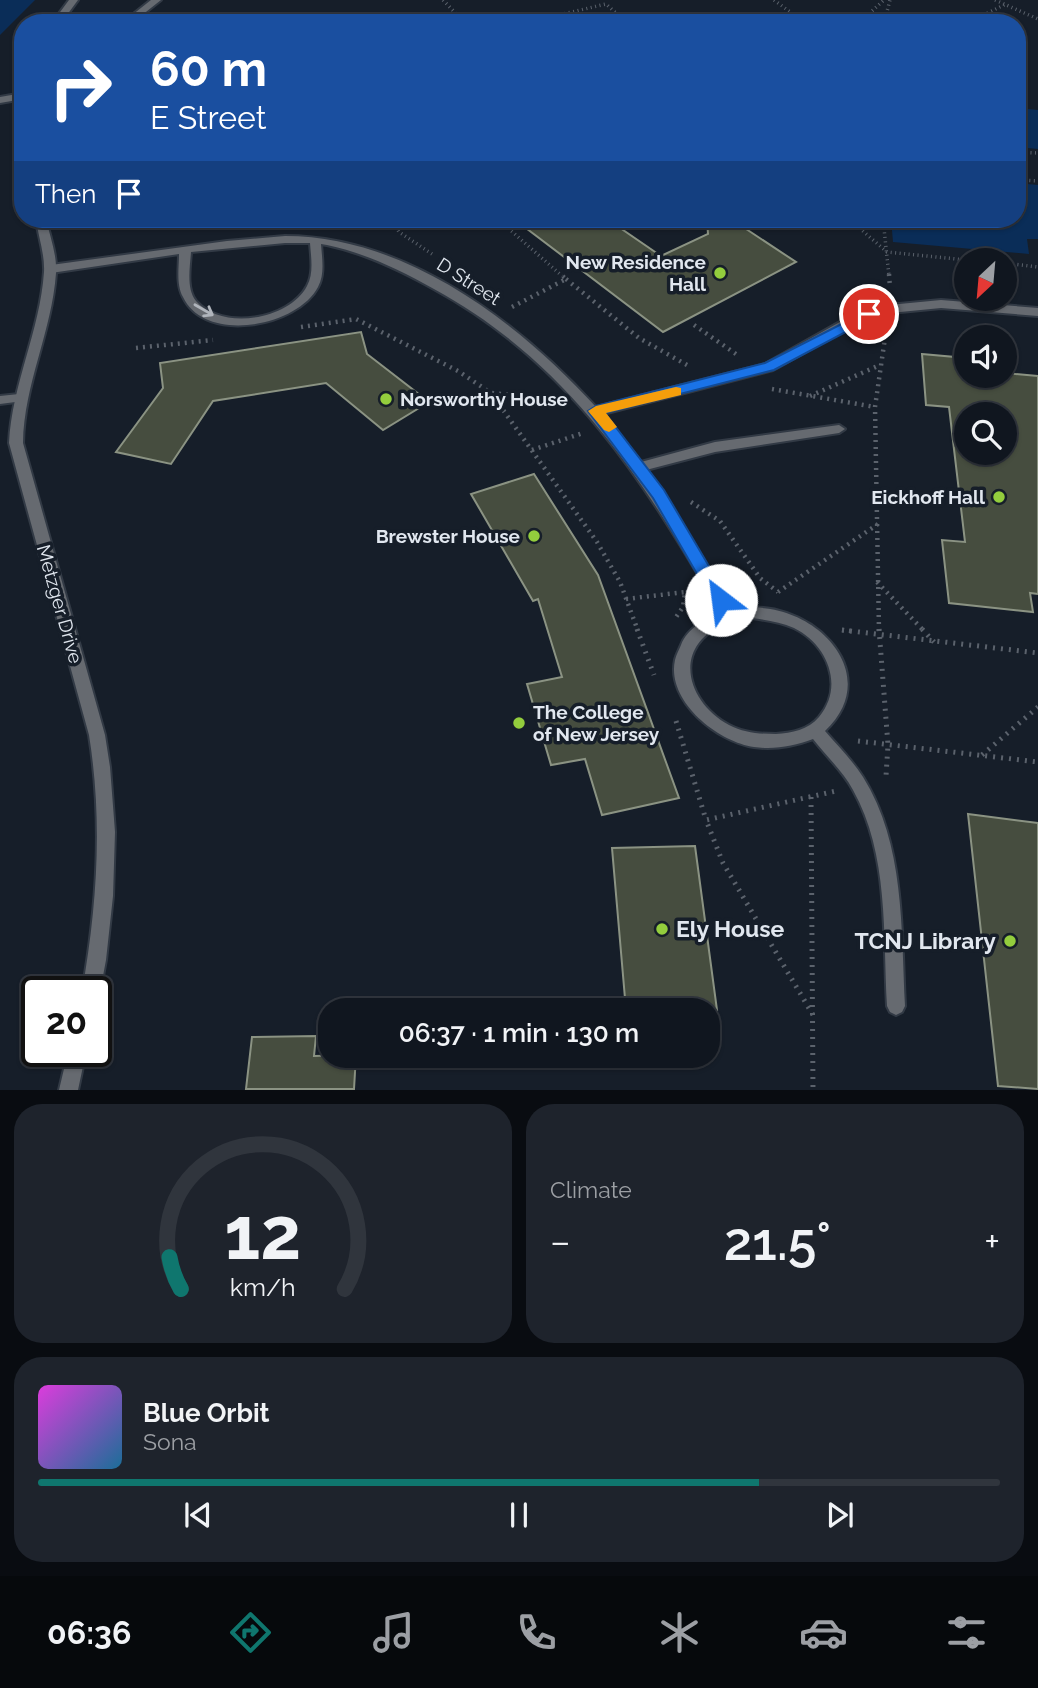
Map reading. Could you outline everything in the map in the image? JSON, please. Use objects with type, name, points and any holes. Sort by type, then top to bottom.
[{"type":"street","points":[[63,14],[74,0]]},
{"type":"street","points":[[138,14],[157,0]]},
{"type":"street","name":"Metzger Drive","points":[[43,228],[51,269],[43,314],[19,398],[16,420],[21,468],[97,735],[105,777],[108,828],[106,886],[101,940],[94,976]]},
{"type":"street","points":[[185,250],[185,289],[191,302],[204,312],[244,321],[265,318],[301,302],[312,290],[317,277],[316,240]]},
{"type":"street","name":"D Street","points":[[51,269],[262,241],[316,240],[344,246],[401,266],[461,298],[559,374],[596,411],[640,467],[729,614]]},
{"type":"street","points":[[596,411],[769,367],[851,321],[889,309],[941,304],[1038,312]]},
{"type":"street","points":[[0,400],[19,398]]},
{"type":"street","points":[[640,467],[715,447],[839,429]]},
{"type":"street","points":[[752,612],[777,615],[800,624],[820,638],[834,656],[841,676],[840,697],[818,734],[768,743],[742,738],[718,728],[698,712],[686,693],[680,673],[682,653],[692,635],[709,622],[729,614],[752,612]]},
{"type":"street","points":[[818,734],[859,785],[877,825],[886,863],[897,1006]]},
{"type":"street","points":[[68,1090],[73,1067]]},
{"type":"path","points":[[443,0],[456,14]]},
{"type":"path","points":[[774,0],[793,14]]},
{"type":"path","points":[[869,14],[884,0]]},
{"type":"path","points":[[995,0],[1038,19]]},
{"type":"path","points":[[563,14],[606,4],[617,14]]},
{"type":"path","points":[[985,14],[1006,4]]},
{"type":"path","points":[[505,228],[640,340],[663,356],[696,369]]},
{"type":"path","points":[[859,228],[887,252],[954,259]]},
{"type":"path","points":[[884,228],[891,295]]},
{"type":"path","points":[[1017,265],[1038,267]]},
{"type":"path","points":[[508,309],[566,279]]},
{"type":"path","points":[[296,328],[356,318],[458,371],[491,393],[597,542],[620,582],[654,675]]},
{"type":"path","points":[[886,776],[888,745],[878,635],[879,524],[875,407],[887,323]]},
{"type":"path","points":[[694,325],[737,355],[733,366]]},
{"type":"path","points":[[136,348],[218,339]]},
{"type":"path","points":[[809,397],[880,365]]},
{"type":"path","points":[[768,388],[875,407]]},
{"type":"path","points":[[491,393],[562,400]]},
{"type":"path","points":[[532,450],[590,431]]},
{"type":"path","points":[[685,492],[692,504],[709,513],[727,528],[760,578],[784,595]]},
{"type":"path","points":[[778,592],[879,524]]},
{"type":"path","points":[[877,582],[934,642]]},
{"type":"path","points":[[626,599],[685,592]]},
{"type":"path","points":[[838,629],[1038,653]]},
{"type":"path","points":[[982,756],[1038,707]]},
{"type":"path","points":[[818,734],[1038,762]]},
{"type":"path","points":[[813,1015],[723,863],[706,820],[840,791]]},
{"type":"path","points":[[811,797],[813,1090]]},
{"type":"shaded area","points":[[0,0],[35,0],[21,14],[14,14],[14,21],[0,35]]},
{"type":"shaded area","points":[[1026,109],[1038,110],[1038,149],[1026,148]]},
{"type":"shaded area","points":[[1026,184],[1038,185],[1038,239],[1027,239],[1029,254],[1017,253],[1017,248],[961,248],[893,242],[892,228],[1026,228]]},
{"type":"building","name":"New Residence Hall","points":[[526,228],[620,228],[661,256],[708,234],[708,228],[745,228],[796,262],[663,332]]},
{"type":"building","name":"Norsworthy House","points":[[361,332],[367,354],[429,402],[383,430],[326,383],[213,401],[171,464],[116,452],[163,388],[160,363]]},
{"type":"building","name":"Eickhoff Hall","points":[[922,354],[954,357],[954,388],[1017,388],[1017,374],[1038,376],[1038,594],[1030,593],[1033,612],[949,603],[942,540],[965,542],[956,465],[1017,465],[1017,402],[954,402],[954,449],[949,407],[926,405]]},
{"type":"building","points":[[534,474],[598,575],[679,798],[602,815],[585,759],[551,765],[527,684],[562,677],[538,599],[533,601],[471,494]]},
{"type":"building","name":"TCNJ Library","points":[[968,814],[1038,823],[1038,1089],[998,1086]]},
{"type":"building","name":"Ely House","points":[[695,846],[715,998],[625,998],[612,848]]},
{"type":"building","points":[[316,1036],[314,1056],[318,1056],[318,1068],[355,1068],[354,1089],[246,1089],[252,1037]]},
{"type":"slow traffic","points":[[609,427],[596,411],[676,392]]},
{"type":"place","name":"New Residence Hall","points":[[720,273]]},
{"type":"place","name":"Norsworthy House","points":[[386,399]]},
{"type":"place","name":"Eickhoff Hall","points":[[999,497]]},
{"type":"place","name":"Brewster House","points":[[534,536]]},
{"type":"place","name":"The College of New Jersey","points":[[519,723]]},
{"type":"place","name":"Ely House","points":[[662,929]]},
{"type":"place","name":"TCNJ Library","points":[[1010,941]]},
{"type":"route","points":[[721,600],[659,494],[596,411],[769,367],[851,321],[869,314]]}]
